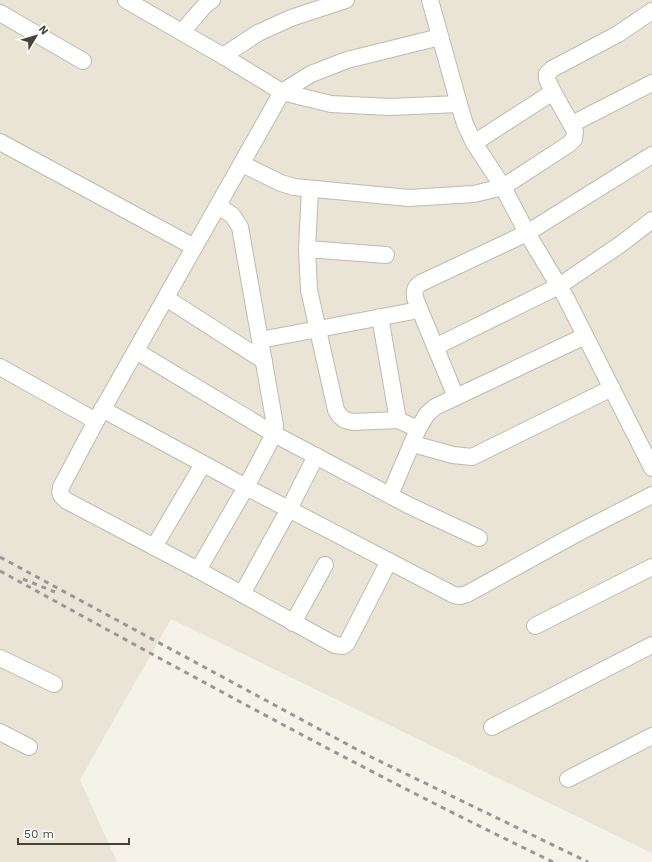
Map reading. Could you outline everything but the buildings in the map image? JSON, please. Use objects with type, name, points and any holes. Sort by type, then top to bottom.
[{"type":"street","points":[[126,0],[282,92],[331,104],[389,107],[459,104]]},
{"type":"street","points":[[182,32],[206,4],[212,0]]},
{"type":"street","points":[[223,56],[258,33],[292,18],[346,0]]},
{"type":"street","points":[[430,0],[465,124],[474,143],[503,187],[527,233],[559,286],[652,468]]},
{"type":"street","points":[[242,164],[294,187],[409,198],[474,194],[503,187],[569,144],[574,139],[575,131],[553,92],[547,79],[547,74],[552,69],[618,34],[652,11]]},
{"type":"street","points":[[0,13],[83,61]]},
{"type":"street","points":[[390,561],[347,643],[343,646],[335,645],[198,570],[66,501],[60,492],[61,487],[99,415],[282,92],[311,74],[347,60],[440,37]]},
{"type":"street","points":[[572,124],[652,83]]},
{"type":"street","points":[[474,143],[553,92]]},
{"type":"street","points":[[0,142],[194,247]]},
{"type":"street","points":[[456,397],[415,298],[414,291],[416,287],[421,283],[527,233],[652,155]]},
{"type":"street","points":[[310,189],[307,249],[309,290],[336,410],[344,420],[353,422],[398,420]]},
{"type":"street","points":[[198,570],[246,487],[274,434],[275,425],[240,227],[232,215],[218,206]]},
{"type":"street","points":[[435,347],[559,286],[621,244],[652,220]]},
{"type":"street","points":[[307,249],[386,255]]},
{"type":"street","points":[[166,298],[264,361]]},
{"type":"street","points":[[260,340],[420,310]]},
{"type":"street","points":[[380,317],[398,420],[416,436],[453,454],[472,456],[481,453],[612,388]]},
{"type":"street","points":[[390,495],[426,414],[435,407],[585,336]]},
{"type":"street","points":[[136,351],[274,434],[390,495],[480,538]]},
{"type":"street","points":[[0,366],[203,464],[454,595],[460,596],[467,594],[576,534],[652,495]]},
{"type":"street","points":[[242,594],[289,509],[316,456]]},
{"type":"street","points":[[154,547],[203,464]]},
{"type":"street","points":[[294,623],[325,565]]},
{"type":"street","points":[[535,626],[652,567]]},
{"type":"street","points":[[492,727],[652,645]]},
{"type":"street","points":[[0,658],[54,684]]},
{"type":"street","points":[[0,732],[29,747]]},
{"type":"street","points":[[568,779],[652,736]]},
{"type":"shaded area","points":[[0,0],[652,0],[652,853],[171,619],[80,780],[117,862],[0,862]]},
{"type":"railway","points":[[0,557],[369,756],[588,862]]},
{"type":"railway","points":[[0,571],[344,757],[553,862]]},
{"type":"railway","points":[[23,579],[55,592]]}]
